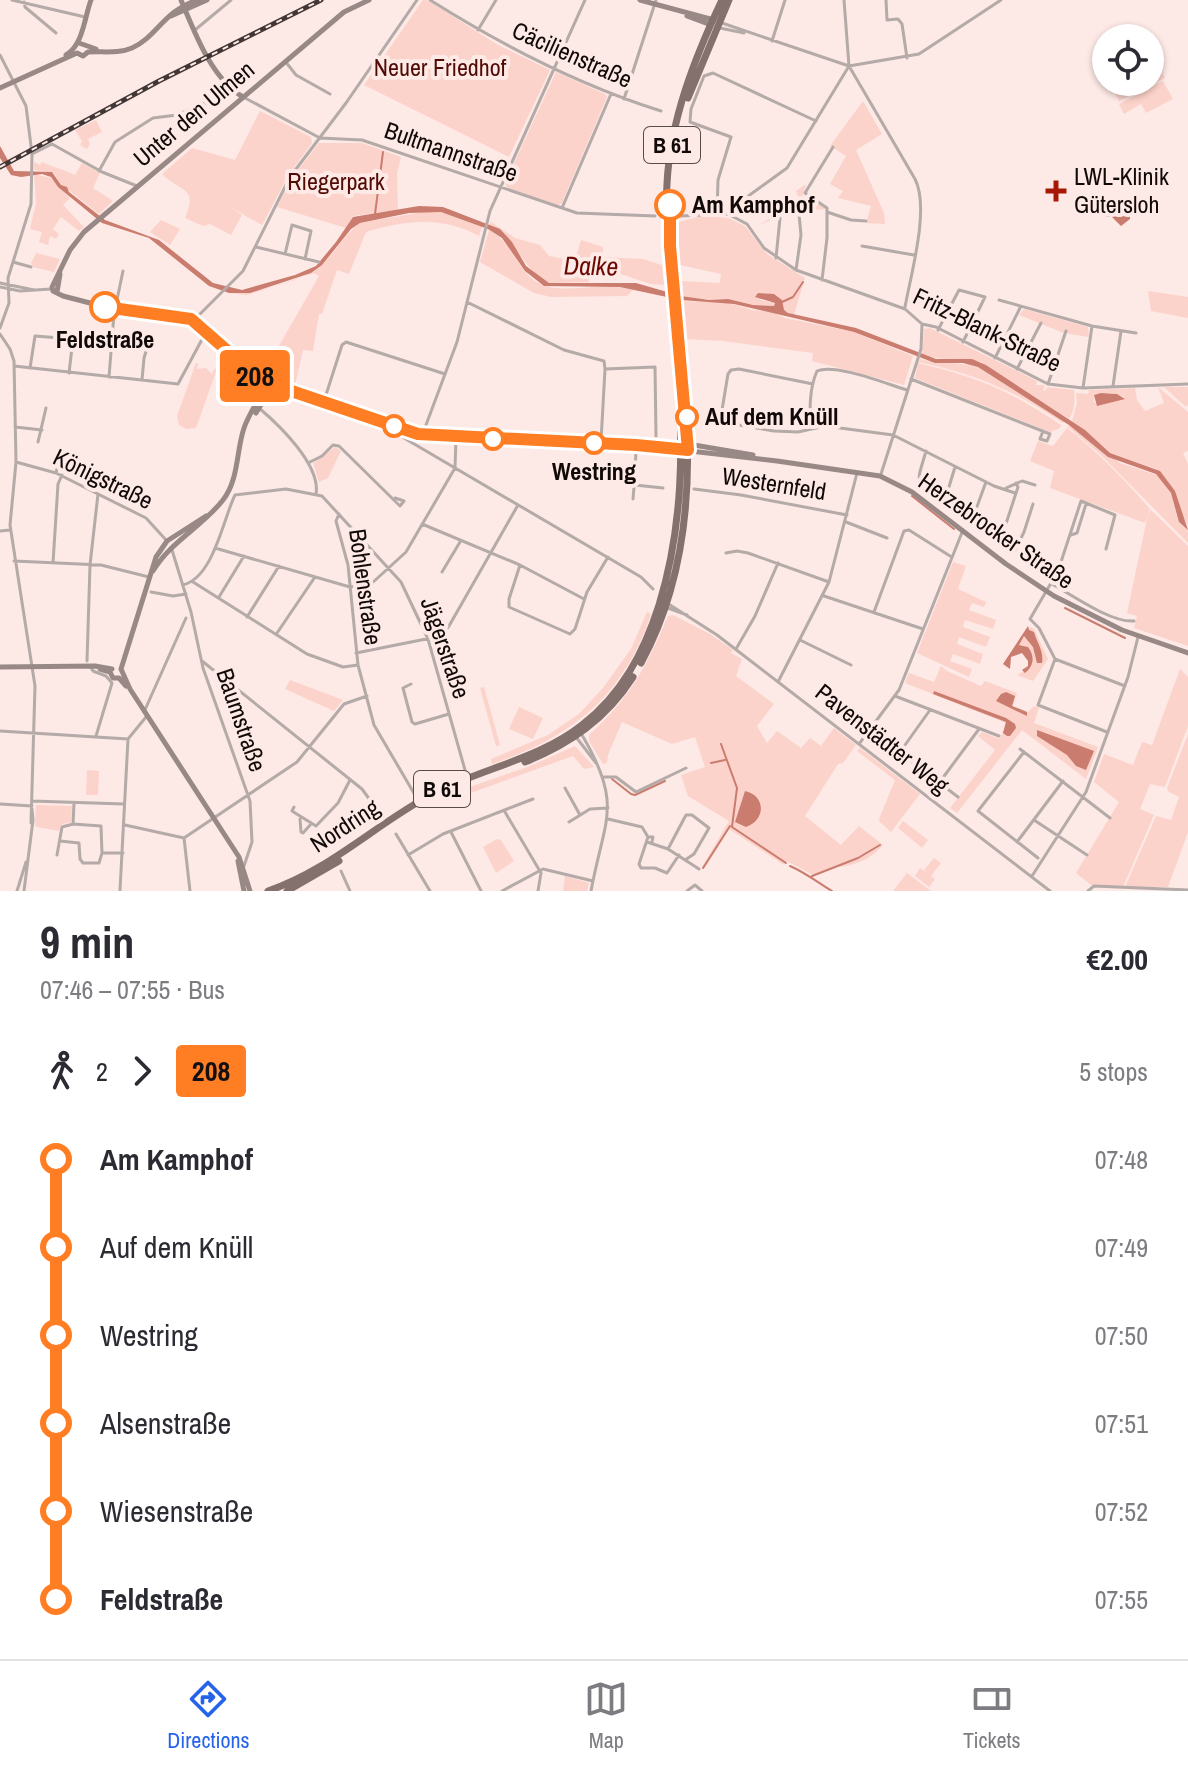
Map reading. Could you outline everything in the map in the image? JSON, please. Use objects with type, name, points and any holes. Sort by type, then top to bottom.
[{"type":"main road","name":"B 61","points":[[577,733],[608,710],[630,681],[649,647],[683,529],[685,447],[666,216],[669,158],[690,76],[722,0]]},
{"type":"main road","name":"B 61","points":[[714,23],[729,0]]},
{"type":"main road","name":"Nordring","points":[[268,891],[322,866],[439,791],[577,733]]},
{"type":"main road","name":"Nordring","points":[[287,891],[314,877],[441,794],[529,761],[577,733]]},
{"type":"street","points":[[12,0],[85,18]]},
{"type":"street","points":[[76,51],[83,56],[85,18],[91,0]]},
{"type":"street","points":[[0,88],[85,46],[121,51],[137,45],[183,5],[198,0]]},
{"type":"street","points":[[183,5],[207,0]]},
{"type":"street","points":[[195,30],[231,0]]},
{"type":"street","name":"Unter den Ulmen","points":[[56,288],[74,245],[98,220],[344,12],[369,0]]},
{"type":"street","points":[[0,285],[20,291],[56,288],[63,296],[115,309],[184,317],[193,321],[243,271],[290,177],[417,0]]},
{"type":"street","name":"Cäcilienstraße","points":[[430,0],[478,30],[554,68],[611,94],[661,111]]},
{"type":"street","points":[[478,30],[496,0]]},
{"type":"street","points":[[423,435],[457,342],[486,226],[499,188],[585,0]]},
{"type":"street","points":[[640,0],[655,2],[849,66],[919,54],[1001,0]]},
{"type":"street","points":[[772,41],[785,0]]},
{"type":"street","points":[[844,0],[849,66],[920,188],[922,204],[905,309]]},
{"type":"street","points":[[886,0],[887,20],[898,19],[902,24],[907,58]]},
{"type":"street","points":[[24,1],[25,7],[56,33]]},
{"type":"street","points":[[624,99],[655,2]]},
{"type":"street","points":[[183,5],[214,69],[243,97]]},
{"type":"street","points":[[0,55],[26,106],[32,154],[29,212],[13,262],[8,287],[9,303]]},
{"type":"street","points":[[285,61],[296,75],[330,94]]},
{"type":"street","points":[[680,216],[728,214],[729,210],[787,168],[849,66]]},
{"type":"street","points":[[717,213],[716,188],[731,137],[692,124],[689,119],[707,73],[713,73],[816,121]]},
{"type":"street","points":[[99,171],[115,142],[153,118],[177,115],[234,91]]},
{"type":"street","points":[[562,208],[611,94]]},
{"type":"street","name":"Bultmannstraße","points":[[243,97],[320,138],[362,140],[562,208],[585,214],[655,216]]},
{"type":"street","points":[[32,154],[52,144],[99,171],[137,186]]},
{"type":"street","points":[[822,280],[827,212],[825,204],[805,193],[833,147]]},
{"type":"street","points":[[827,212],[866,221]]},
{"type":"street","name":"Fritz-Blank-Straße","points":[[728,214],[747,224],[764,248],[796,270],[905,309],[922,324],[926,323],[1048,384],[1083,388],[1188,384]]},
{"type":"street","points":[[796,270],[801,235],[799,214]]},
{"type":"street","points":[[776,258],[780,218]]},
{"type":"street","points":[[285,254],[292,225],[318,236]]},
{"type":"street","points":[[305,259],[312,234]]},
{"type":"street","points":[[255,246],[319,262]]},
{"type":"street","points":[[862,246],[914,255]]},
{"type":"street","points":[[13,262],[31,267]]},
{"type":"street","points":[[109,377],[115,309],[123,271]]},
{"type":"street","points":[[8,287],[34,290]]},
{"type":"street","points":[[938,330],[959,290],[985,297],[963,342]]},
{"type":"street","points":[[0,328],[13,295],[20,291]]},
{"type":"street","points":[[999,300],[1092,326],[1136,333]]},
{"type":"street","points":[[467,302],[564,350],[604,361],[601,444]]},
{"type":"street","points":[[995,358],[1021,306]]},
{"type":"street","name":"Herzebrocker Straße","points":[[193,321],[269,384],[423,435],[685,447],[880,476],[912,492],[1047,592],[1088,615],[1188,653]]},
{"type":"street","points":[[1017,369],[1041,323]]},
{"type":"street","points":[[880,476],[920,352],[922,324]]},
{"type":"street","points":[[1083,388],[1092,326]]},
{"type":"street","points":[[1048,384],[1066,331]]},
{"type":"street","points":[[1113,386],[1121,331]]},
{"type":"street","points":[[14,366],[178,384],[206,332]]},
{"type":"street","points":[[0,334],[10,349],[14,366],[16,462],[10,530],[35,686],[32,806],[24,891]]},
{"type":"street","points":[[142,380],[151,335]]},
{"type":"street","points":[[30,368],[35,336],[73,339],[69,373]]},
{"type":"street","points":[[324,401],[342,345],[349,341],[445,374]]},
{"type":"street","points":[[605,369],[655,367],[656,436]]},
{"type":"street","points":[[813,427],[813,384],[817,371],[827,369],[907,390]]},
{"type":"street","points":[[813,384],[731,370],[723,418],[788,433],[813,427],[839,427],[893,435],[986,482],[1015,493]]},
{"type":"street","points":[[911,379],[1043,431]]},
{"type":"street","points":[[117,671],[156,557],[218,506],[233,482],[245,430],[269,384]]},
{"type":"street","points":[[183,585],[192,581],[215,548],[235,495],[286,489],[316,494],[317,484],[304,454],[257,407]]},
{"type":"street","points":[[38,442],[46,408]]},
{"type":"street","points":[[15,427],[42,430]]},
{"type":"street","points":[[401,428],[404,438],[641,577],[653,589]]},
{"type":"street","points":[[215,548],[350,587],[371,584],[406,552],[455,468],[456,437]]},
{"type":"street","points":[[308,463],[322,456],[333,445],[339,446],[395,498]]},
{"type":"street","points":[[633,499],[637,445]]},
{"type":"street","points":[[926,451],[918,481],[940,501],[945,500],[955,467]]},
{"type":"street","points":[[56,473],[60,455]]},
{"type":"street","name":"Königstraße","points":[[16,462],[62,475],[146,518],[169,544],[183,585]]},
{"type":"street","points":[[778,682],[829,582],[857,472]]},
{"type":"street","points":[[53,563],[58,484],[62,475]]},
{"type":"street","points":[[1006,488],[1022,481],[1035,485]]},
{"type":"street","points":[[986,482],[972,520],[974,524],[1002,536]]},
{"type":"street","points":[[1016,483],[1001,545],[1015,550],[1033,504]]},
{"type":"street","points":[[635,485],[663,488]]},
{"type":"street","name":"Westernfeld","points":[[694,489],[847,515]]},
{"type":"street","points":[[96,736],[112,683],[106,676],[93,671],[90,665],[90,565],[98,494]]},
{"type":"street","name":"Bohlenstraße","points":[[316,494],[339,514],[336,521],[348,565],[356,653],[374,725],[415,795]]},
{"type":"street","points":[[1106,549],[1115,515],[1083,502],[1077,533],[1071,535],[1052,584],[1030,619],[1039,628],[1055,659],[1125,686]]},
{"type":"street","points":[[356,653],[441,636],[518,505]]},
{"type":"street","points":[[218,506],[228,514]]},
{"type":"street","name":"Jägerstraße","points":[[339,514],[401,582],[428,639],[465,770]]},
{"type":"street","points":[[846,522],[887,538]]},
{"type":"street","points":[[422,524],[520,565],[584,599]]},
{"type":"street","points":[[0,531],[10,530]]},
{"type":"street","points":[[874,612],[904,531],[909,530],[952,557]]},
{"type":"street","points":[[859,744],[895,696],[963,530]]},
{"type":"street","points":[[442,572],[460,542]]},
{"type":"street","points":[[150,577],[169,544]]},
{"type":"street","points":[[726,553],[737,551],[829,582]]},
{"type":"street","points":[[218,599],[244,556]]},
{"type":"street","points":[[520,565],[508,602],[511,609],[570,634],[575,629],[584,599],[608,557]]},
{"type":"street","points":[[159,562],[167,559],[176,562]]},
{"type":"street","points":[[14,561],[90,565],[150,577]]},
{"type":"street","points":[[736,649],[755,616],[778,563]]},
{"type":"street","points":[[247,617],[279,566]]},
{"type":"street","points":[[276,634],[315,577]]},
{"type":"street","points":[[192,581],[307,654],[343,667],[358,665]]},
{"type":"street","name":"Herzebrocker Straße","points":[[1052,584],[1107,614],[1124,621],[1134,621]]},
{"type":"street","name":"Baumstraße","points":[[183,585],[213,700],[248,796],[252,842],[244,866]]},
{"type":"street","points":[[151,592],[177,596],[186,594]]},
{"type":"street","points":[[823,596],[923,629]]},
{"type":"street","name":"Pavenstädter Weg","points":[[662,604],[690,617],[736,649],[1050,891]]},
{"type":"street","points":[[120,890],[128,739],[146,714],[186,618]]},
{"type":"street","points":[[1032,876],[1083,797],[1125,686],[1138,636]]},
{"type":"street","points":[[800,640],[851,665]]},
{"type":"street","points":[[1055,659],[1038,705],[1107,732]]},
{"type":"street","points":[[202,661],[351,779],[381,815]]},
{"type":"street","points":[[0,667],[90,665],[117,671],[244,866],[250,891]]},
{"type":"street","points":[[411,684],[403,688],[412,722],[415,724],[449,714]]},
{"type":"street","points":[[125,825],[184,838],[297,762],[344,704],[367,696]]},
{"type":"street","points":[[895,696],[999,736]]},
{"type":"street","points":[[900,752],[930,710]]},
{"type":"street","points":[[939,783],[979,729]]},
{"type":"street","points":[[0,731],[128,739]]},
{"type":"street","points":[[873,732],[958,797]]},
{"type":"street","points":[[577,733],[599,766],[608,808],[591,891]]},
{"type":"street","points":[[1038,858],[978,811],[1022,750],[1110,818]]},
{"type":"street","points":[[603,777],[616,777],[636,792],[686,768]]},
{"type":"street","points":[[294,807],[292,811],[300,818],[316,826],[338,803],[351,779]]},
{"type":"street","points":[[1017,842],[1063,781]]},
{"type":"street","points":[[565,788],[580,815]]},
{"type":"street","points":[[408,855],[451,832],[533,799]]},
{"type":"street","points":[[73,824],[74,802]]},
{"type":"street","points":[[0,804],[126,804]]},
{"type":"street","points":[[569,822],[590,809],[608,808]]},
{"type":"street","points":[[505,812],[539,871],[538,891]]},
{"type":"street","points":[[668,849],[685,817],[692,815],[709,828],[694,854],[685,860]]},
{"type":"street","points":[[300,818],[301,832],[311,824]]},
{"type":"street","points":[[608,819],[639,826],[649,840],[699,869]]},
{"type":"street","points":[[1034,820],[1087,855]]},
{"type":"street","points":[[57,855],[62,827],[73,824],[101,826],[102,853],[99,863],[83,863],[79,843],[60,841]]},
{"type":"street","points":[[451,832],[481,891]]},
{"type":"street","points":[[396,834],[430,891]]},
{"type":"street","points":[[184,838],[190,891]]},
{"type":"street","points":[[649,840],[639,864],[641,868],[655,868],[667,873],[679,855]]},
{"type":"street","points":[[233,848],[244,891]]},
{"type":"street","points":[[102,853],[123,853]]},
{"type":"street","points":[[17,891],[27,858]]},
{"type":"street","points":[[502,891],[548,868],[593,881]]},
{"type":"street","points":[[341,871],[350,891]]},
{"type":"street","points":[[687,891],[695,885],[702,891]]},
{"type":"street","points":[[1088,891],[1094,886],[1188,890]]},
{"type":"green space","name":"Neuer Friedhof","points":[[423,0],[498,45],[550,70],[509,157],[364,85]]},
{"type":"green space","points":[[556,72],[607,97],[562,203],[558,205],[508,189],[505,183]]},
{"type":"green space","points":[[1164,83],[1173,99],[1146,113],[1141,104],[1124,114],[1119,104],[1134,96],[1164,96]]},
{"type":"green space","points":[[863,101],[882,134],[856,150],[884,213],[885,224],[866,223],[871,206],[838,198],[843,191],[830,184],[846,156],[830,146]]},
{"type":"green space","points":[[260,111],[311,137],[312,143],[288,176],[262,225],[228,206],[242,215],[231,235],[210,224],[203,226],[185,218],[189,195],[162,174],[192,148],[235,160]]},
{"type":"green space","points":[[96,120],[102,132],[88,139],[90,144],[87,149],[80,145],[82,141],[75,130]]},
{"type":"green space","name":"Riegerpark","points":[[319,143],[362,143],[401,157],[397,174],[398,210],[353,216],[346,228],[277,207],[292,178]]},
{"type":"green space","points":[[34,162],[40,165],[42,162],[75,175],[82,163],[100,173],[93,188],[113,201],[99,214],[61,185],[54,173],[34,170]]},
{"type":"green space","points":[[34,174],[51,178],[70,198],[63,205],[84,227],[79,231],[61,217],[53,229],[59,234],[56,239],[50,236],[48,245],[39,242],[42,232],[30,229],[36,203]]},
{"type":"green space","points":[[806,184],[802,198],[820,203],[826,209],[789,214],[755,228],[799,199],[796,191]]},
{"type":"green space","points":[[428,211],[441,212],[482,226],[479,236],[452,225],[424,222],[366,232],[349,274],[337,270],[322,314],[319,314],[313,351],[303,350],[295,385],[277,381],[292,363],[280,357],[269,378],[265,377],[272,358],[319,276],[314,273],[301,277],[322,265],[360,223]]},
{"type":"green space","points":[[702,216],[728,218],[745,226],[767,254],[805,278],[794,315],[784,311],[776,297],[765,293],[760,300],[775,303],[774,306],[681,296],[681,281],[720,283],[721,274],[680,265],[678,222]]},
{"type":"green space","points":[[161,220],[180,229],[170,245],[150,232]]},
{"type":"green space","points":[[491,222],[515,238],[540,245],[549,256],[570,260],[577,253],[581,240],[603,247],[603,257],[643,259],[662,265],[664,285],[650,284],[621,274],[593,273],[588,282],[548,283],[532,270],[506,238],[489,225]]},
{"type":"green space","points":[[489,230],[505,243],[529,276],[546,286],[567,289],[612,286],[633,290],[627,296],[551,297],[534,293],[480,262]]},
{"type":"green space","points":[[36,253],[60,259],[54,272],[33,267],[31,263]]},
{"type":"green space","points":[[274,286],[247,295],[228,293],[250,291]]},
{"type":"green space","points":[[1148,291],[1188,297],[1188,318],[1151,311]]},
{"type":"green space","points":[[681,301],[729,303],[773,312],[785,318],[854,332],[913,356],[904,385],[812,361],[813,353],[684,339]]},
{"type":"green space","points":[[1024,309],[1088,327],[1089,337],[1064,333],[1019,315]]},
{"type":"green space","points":[[930,328],[1037,381],[1036,385],[1045,385],[1045,391],[1048,387],[1074,390],[1074,405],[1069,419],[981,362],[922,355],[924,329]]},
{"type":"green space","points":[[920,359],[985,369],[1064,421],[994,385],[919,362]]},
{"type":"green space","points":[[196,363],[197,369],[206,368],[212,374],[217,369],[196,428],[186,429],[179,425],[177,416]]},
{"type":"green space","points":[[918,363],[993,386],[1043,413],[1061,425],[1060,428],[1050,432],[915,378]]},
{"type":"green space","points":[[1158,387],[1188,412],[1188,451],[1183,453],[1188,464],[1188,525],[1181,514],[1175,491],[1156,469],[1110,453],[1072,421],[1077,403],[1076,393],[1088,394],[1089,390],[1135,388],[1137,400],[1145,411],[1164,403]],"holes":[[[1112,393],[1125,397],[1102,405],[1094,402],[1094,395]]]},
{"type":"green space","points":[[1164,387],[1188,387],[1188,405],[1186,407]]},
{"type":"green space","points":[[1068,427],[1120,463],[1157,475],[1171,493],[1179,522],[1188,530],[1188,543],[1101,455]]},
{"type":"green space","points":[[1067,428],[1110,466],[1150,509],[1145,523],[1050,488],[1054,471],[1030,461],[1038,441],[1053,446]]},
{"type":"green space","points":[[335,447],[341,451],[328,478],[319,482],[313,463]]},
{"type":"green space","points":[[1151,510],[1188,546],[1188,646],[1134,628],[1137,616],[1127,613]]},
{"type":"green space","points":[[953,562],[966,566],[958,589],[986,602],[984,607],[972,603],[969,610],[996,620],[993,629],[965,620],[963,627],[990,637],[986,647],[959,637],[957,644],[983,654],[980,664],[953,654],[950,661],[972,669],[969,677],[917,653]]},
{"type":"green space","points":[[647,612],[651,614],[626,668],[591,710],[547,741],[492,764],[491,759],[548,735],[579,714],[603,688],[631,649]]},
{"type":"green space","points":[[673,615],[710,634],[742,659],[736,676],[774,704],[757,726],[767,743],[777,731],[801,748],[810,738],[821,746],[834,728],[856,745],[843,763],[838,764],[805,816],[841,845],[859,826],[883,845],[874,854],[815,876],[787,861],[784,865],[729,829],[705,868],[702,867],[729,821],[688,796],[681,775],[705,767],[695,737],[672,744],[622,722],[607,763],[603,764],[589,741],[589,735],[627,694],[668,616]]},
{"type":"green space","points":[[1030,627],[1034,629],[1048,659],[1033,681],[1017,675],[1031,667],[1026,646],[1018,645]]},
{"type":"green space","points":[[941,666],[981,686],[985,681],[1017,693],[1013,706],[1028,712],[1034,706],[1039,708],[1034,723],[1098,747],[1086,779],[1022,730],[957,813],[950,808],[995,750],[978,736],[982,732],[1000,739],[1006,723],[905,683],[909,673],[934,682]]},
{"type":"green space","points":[[1180,669],[1188,677],[1188,726],[1165,787],[1150,784],[1140,809],[1154,815],[1123,887],[1091,885],[1076,873],[1119,802],[1094,782],[1104,754],[1133,765],[1142,742],[1152,745]]},
{"type":"green space","points":[[290,680],[343,700],[334,711],[285,689]]},
{"type":"green space","points":[[484,687],[500,745],[496,746],[480,688]]},
{"type":"green space","points":[[519,707],[543,718],[533,739],[509,729]]},
{"type":"green space","points":[[1188,734],[1188,832],[1168,887],[1125,887],[1156,816],[1171,820],[1179,797],[1167,788]]},
{"type":"green space","points":[[575,746],[594,767],[584,769],[573,756],[468,794],[464,789],[530,766]]},
{"type":"green space","points":[[860,748],[920,794],[891,832],[879,819],[895,780],[857,751]]},
{"type":"green space","points":[[87,770],[99,771],[98,795],[86,795]]},
{"type":"green space","points":[[36,805],[72,806],[71,822],[62,824],[59,831],[37,827]]},
{"type":"green space","points":[[903,821],[928,840],[922,848],[898,828]]},
{"type":"green space","points":[[501,840],[514,861],[496,873],[483,847]]},
{"type":"green space","points":[[934,858],[941,863],[931,876],[935,879],[929,887],[915,876],[920,868],[929,874],[924,870]]},
{"type":"green space","points":[[907,873],[931,891],[893,891]]},
{"type":"green space","points":[[565,876],[589,883],[587,891],[563,891]]},
{"type":"shaded area","points":[[0,146],[14,171],[52,172],[61,185],[105,220],[159,240],[213,283],[242,290],[316,266],[353,217],[419,206],[443,207],[500,229],[526,266],[549,283],[636,283],[681,296],[728,299],[753,305],[774,306],[775,303],[755,297],[758,293],[774,294],[782,300],[788,313],[856,328],[936,359],[972,359],[986,365],[1085,430],[1110,453],[1160,471],[1175,491],[1188,530],[1179,522],[1171,493],[1156,474],[1108,457],[1069,425],[978,367],[963,363],[935,363],[854,332],[734,304],[681,300],[620,287],[544,286],[525,271],[502,238],[488,229],[441,212],[409,213],[360,223],[311,273],[250,293],[229,293],[209,286],[149,238],[102,223],[58,187],[51,177],[42,174],[11,175],[0,158]]},
{"type":"shaded area","points":[[1117,204],[1130,215],[1130,219],[1121,226],[1112,217],[1096,215],[1095,208]]},
{"type":"shaded area","points":[[1117,394],[1125,399],[1097,406],[1094,395]]},
{"type":"shaded area","points":[[1028,626],[1034,632],[1042,663],[1037,663],[1033,647],[1024,636],[1019,645],[1028,647],[1032,657],[1032,664],[1025,673],[1022,670],[1028,666],[1028,661],[1022,653],[1011,657],[1010,669],[1003,664]]},
{"type":"shaded area","points":[[934,691],[1006,718],[1016,728],[1007,736],[1003,733],[1006,722],[933,694]]},
{"type":"shaded area","points":[[1006,692],[1015,696],[1012,706],[1027,712],[1027,716],[996,701]]},
{"type":"shaded area","points":[[1037,730],[1094,751],[1086,770],[1076,766],[1067,755],[1037,736]]},
{"type":"shaded area","points":[[745,791],[757,798],[761,809],[757,820],[746,827],[735,822]]},
{"type":"waterway","points":[[375,214],[383,152]]},
{"type":"waterway","points":[[782,302],[793,297],[803,282]]},
{"type":"waterway","points":[[912,496],[954,529]]},
{"type":"waterway","points":[[1065,608],[1125,638]]},
{"type":"waterway","points":[[721,744],[737,788],[732,827],[786,863]]},
{"type":"waterway","points":[[711,763],[725,760]]},
{"type":"waterway","points":[[612,779],[635,795],[665,781]]},
{"type":"waterway","points":[[703,868],[730,826]]},
{"type":"waterway","points":[[812,876],[858,858],[880,845]]},
{"type":"waterway","points":[[790,866],[832,891]]},
{"type":"railway","points":[[0,167],[159,81],[321,0]]},
{"type":"bus line","name":"208","points":[[105,307],[191,319],[262,381],[418,434],[688,450],[670,246],[670,205]]},
{"type":"place","name":"LWL-Klinik Gütersloh","points":[[1056,191]]},
{"type":"place","name":"Am Kamphof","points":[[670,205]]},
{"type":"place","name":"Feldstraße","points":[[105,307]]},
{"type":"place","name":"Auf dem Knüll","points":[[687,417]]},
{"type":"place","name":"Westring","points":[[594,443]]},
{"type":"water label","name":"Dalke","points":[[591,266]]}]
